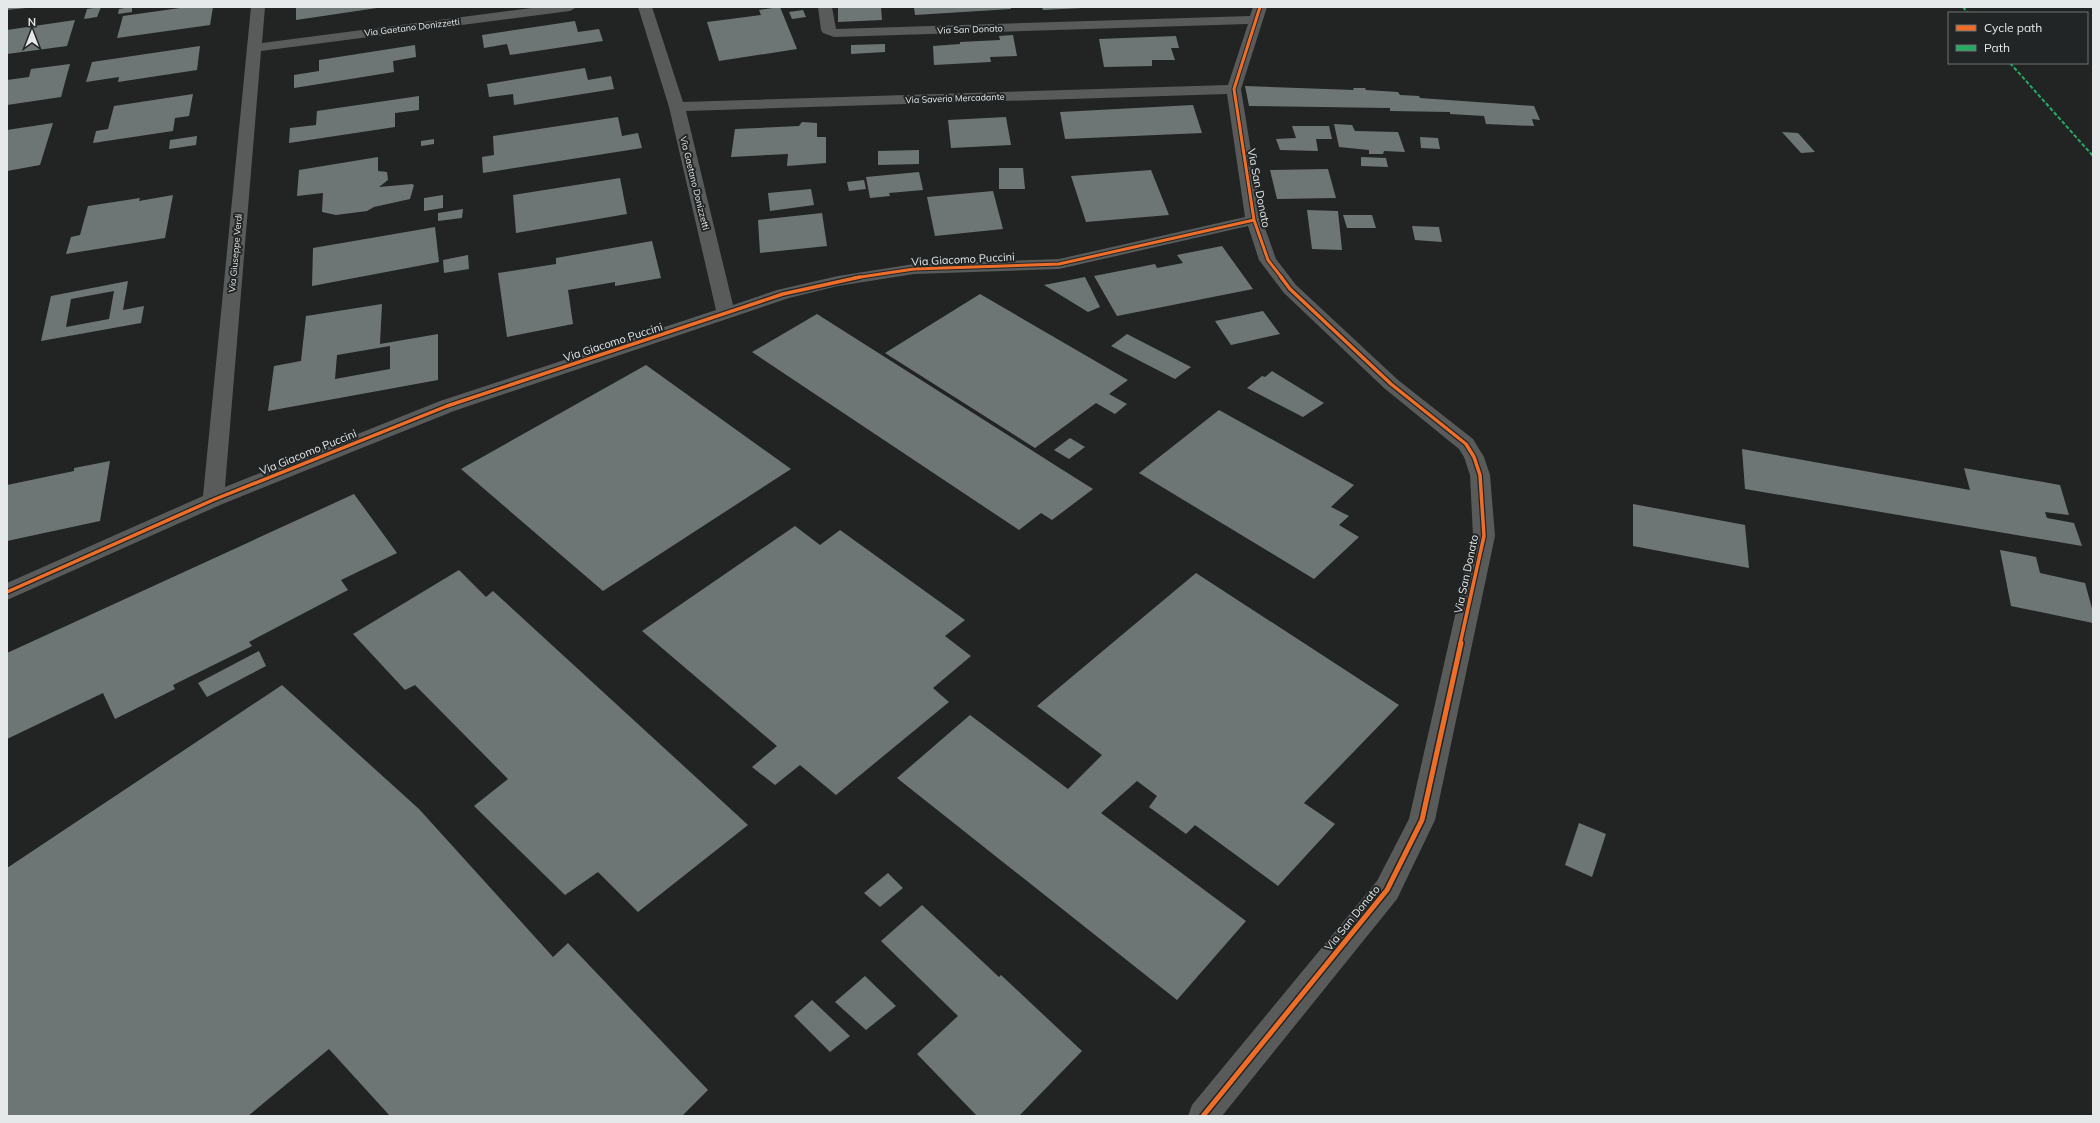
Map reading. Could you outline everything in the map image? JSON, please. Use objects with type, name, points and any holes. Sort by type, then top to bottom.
[{"type":"street","name":"Via Giuseppe Verdi","points":[[213,500],[258,7]]},
{"type":"street","name":"Via Gaetano Donizzetti","points":[[255,48],[570,7]]},
{"type":"street","name":"Via Gaetano Donizzetti","points":[[645,7],[677,107],[726,314]]},
{"type":"street","name":"Via San Donato","points":[[824,7],[828,30],[834,33],[1258,14],[1234,89],[1254,220],[1268,260],[1290,289],[1391,384],[1466,444],[1474,457],[1480,475],[1484,536],[1422,820],[1387,890],[1203,1116]]},
{"type":"street","name":"Via Saverio Mercadante","points":[[677,107],[1234,89]]},
{"type":"street","name":"Via Giacomo Puccini","points":[[7,592],[213,500],[447,406],[783,294],[838,281],[914,269],[1059,264],[1254,220]]},
{"type":"building","points":[[7,7],[26,7],[26,8],[7,10]]},
{"type":"building","points":[[101,7],[97,17],[84,19],[87,9]]},
{"type":"building","points":[[132,7],[132,12],[118,14],[119,9]]},
{"type":"building","points":[[187,7],[213,7],[210,25],[117,38],[123,16]]},
{"type":"building","points":[[296,7],[377,7],[377,8],[296,20]]},
{"type":"building","points":[[780,7],[797,49],[719,61],[707,22],[761,15],[759,10]]},
{"type":"building","points":[[838,7],[881,7],[882,20],[838,22]]},
{"type":"building","points":[[914,7],[1010,7],[1011,9],[915,15]]},
{"type":"building","points":[[1042,7],[1082,7],[1082,8],[1043,10]]},
{"type":"building","points":[[803,10],[806,17],[792,19],[789,12]]},
{"type":"building","points":[[75,20],[67,46],[7,54],[7,30]]},
{"type":"building","points":[[575,21],[578,32],[599,29],[603,41],[510,55],[507,44],[484,48],[482,35]]},
{"type":"building","points":[[1013,35],[1017,56],[990,57],[991,62],[934,65],[933,46],[960,44],[960,42],[1000,40],[999,36]]},
{"type":"building","points":[[1176,36],[1179,48],[1171,48],[1175,60],[1152,60],[1152,66],[1104,67],[1099,39]]},
{"type":"building","points":[[885,44],[885,52],[851,54],[851,45]]},
{"type":"building","points":[[415,45],[416,57],[393,61],[394,72],[294,88],[294,75],[319,71],[319,60]]},
{"type":"building","points":[[200,46],[197,70],[118,82],[119,77],[86,82],[92,62]]},
{"type":"building","points":[[70,64],[61,97],[7,105],[7,80],[29,77],[31,69]]},
{"type":"building","points":[[585,68],[588,80],[611,76],[614,89],[514,105],[513,94],[489,97],[487,84]]},
{"type":"building","points":[[1245,86],[1354,90],[1353,88],[1365,88],[1366,90],[1398,92],[1400,95],[1419,96],[1420,98],[1534,106],[1540,120],[1532,119],[1534,126],[1486,124],[1484,116],[1450,114],[1450,112],[1390,111],[1390,108],[1249,106]]},
{"type":"building","points":[[193,94],[189,116],[175,118],[173,131],[93,143],[96,131],[108,129],[114,106]]},
{"type":"building","points":[[419,96],[419,110],[395,113],[395,127],[289,143],[290,128],[316,125],[317,111]]},
{"type":"building","points":[[1193,105],[1202,133],[1065,139],[1060,112]]},
{"type":"building","points":[[618,117],[622,136],[638,133],[642,148],[483,173],[482,157],[494,155],[493,136]]},
{"type":"building","points":[[1006,117],[1011,145],[951,148],[948,120]]},
{"type":"building","points":[[802,122],[817,123],[817,137],[826,137],[826,163],[787,166],[788,154],[731,157],[735,129],[799,126]]},
{"type":"building","points":[[53,123],[40,165],[7,171],[7,130]]},
{"type":"building","points":[[1334,124],[1352,125],[1355,131],[1398,132],[1405,152],[1384,151],[1383,154],[1369,154],[1369,150],[1339,147]]},
{"type":"building","points":[[1292,126],[1329,126],[1332,139],[1316,139],[1318,151],[1280,150],[1276,139],[1296,138]]},
{"type":"building","points":[[1782,132],[1798,133],[1815,152],[1801,153]]},
{"type":"building","points":[[197,136],[196,145],[169,149],[170,140]]},
{"type":"building","points":[[1420,137],[1438,138],[1440,149],[1421,148]]},
{"type":"building","points":[[434,139],[434,144],[421,146],[421,141]]},
{"type":"building","points":[[919,150],[919,164],[878,165],[878,151]]},
{"type":"building","points":[[378,157],[378,171],[387,172],[388,180],[379,187],[412,184],[414,185],[410,199],[374,207],[367,211],[336,215],[322,212],[323,193],[297,196],[299,170]]},
{"type":"building","points":[[1361,157],[1386,158],[1388,167],[1361,166]]},
{"type":"building","points":[[999,168],[1023,168],[1025,189],[999,189]]},
{"type":"building","points":[[1328,169],[1336,198],[1277,199],[1270,170]]},
{"type":"building","points":[[1151,170],[1169,215],[1086,222],[1071,176]]},
{"type":"building","points":[[919,172],[923,190],[889,193],[890,196],[870,198],[866,177]]},
{"type":"building","points":[[620,178],[627,214],[516,233],[513,195]]},
{"type":"building","points":[[864,180],[866,189],[849,191],[847,182]]},
{"type":"building","points":[[811,189],[814,205],[770,211],[768,193]]},
{"type":"building","points":[[993,191],[1003,229],[935,236],[927,197]]},
{"type":"building","points":[[173,195],[165,238],[66,254],[71,237],[80,235],[88,206],[140,198],[139,201]]},
{"type":"building","points":[[443,195],[443,208],[424,211],[424,198]]},
{"type":"building","points":[[463,209],[462,218],[438,221],[438,213]]},
{"type":"building","points":[[1307,210],[1338,211],[1342,250],[1312,249]]},
{"type":"building","points":[[822,213],[827,246],[760,253],[758,220]]},
{"type":"building","points":[[1343,215],[1372,215],[1376,228],[1347,228]]},
{"type":"building","points":[[1412,226],[1439,227],[1442,242],[1415,240]]},
{"type":"building","points":[[435,227],[439,262],[312,286],[313,248]]},
{"type":"building","points":[[652,241],[661,278],[615,286],[615,282],[568,290],[573,324],[507,337],[498,273],[556,264],[556,258]]},
{"type":"building","points":[[1222,246],[1253,289],[1117,316],[1094,276],[1155,264],[1157,268],[1183,263],[1177,255]]},
{"type":"building","points":[[468,255],[469,269],[444,273],[443,260]]},
{"type":"building","points":[[1085,277],[1100,307],[1088,312],[1044,285]]},
{"type":"building","points":[[128,281],[123,310],[144,306],[141,323],[41,341],[51,296]],"holes":[[[114,291],[109,319],[66,327],[71,299]]]},
{"type":"building","points":[[980,294],[1128,380],[1109,394],[1127,404],[1115,414],[1096,403],[1035,448],[885,353]]},
{"type":"building","points":[[382,304],[380,344],[438,334],[438,380],[268,411],[274,366],[301,361],[306,316]],"holes":[[[390,346],[390,369],[335,379],[337,355]]]},
{"type":"building","points":[[1263,311],[1280,334],[1231,345],[1215,321]]},
{"type":"building","points":[[817,314],[1093,489],[1052,520],[1041,513],[1019,530],[752,352]]},
{"type":"building","points":[[1127,334],[1191,367],[1175,379],[1111,346]]},
{"type":"building","points":[[646,365],[791,469],[603,591],[461,469]]},
{"type":"building","points":[[1272,371],[1324,403],[1303,417],[1247,388],[1262,376],[1265,377]]},
{"type":"building","points":[[1219,410],[1354,485],[1331,507],[1349,516],[1339,525],[1359,537],[1314,579],[1139,473]]},
{"type":"building","points":[[1070,438],[1085,447],[1069,459],[1054,450]]},
{"type":"building","points":[[1742,449],[1970,490],[1964,468],[2060,485],[2069,515],[2045,512],[2047,518],[2074,523],[2082,546],[1745,489]]},
{"type":"building","points":[[110,461],[100,521],[7,541],[7,485],[74,471],[74,468]]},
{"type":"building","points":[[354,494],[397,553],[341,580],[348,590],[249,642],[252,646],[173,685],[175,689],[115,719],[103,693],[7,739],[7,653]]},
{"type":"building","points":[[1633,504],[1745,525],[1749,568],[1633,546]]},
{"type":"building","points":[[795,526],[820,545],[840,530],[965,620],[945,636],[971,656],[933,688],[949,702],[836,795],[800,765],[775,785],[752,767],[777,746],[642,631]]},
{"type":"building","points":[[2000,550],[2036,557],[2040,573],[2085,583],[2093,612],[2093,623],[2011,606]]},
{"type":"building","points":[[459,570],[486,597],[493,591],[748,825],[638,912],[598,872],[565,895],[474,806],[508,779],[415,685],[405,690],[353,634]]},
{"type":"building","points":[[1196,573],[1399,705],[1304,803],[1335,824],[1278,886],[1195,825],[1186,834],[1149,807],[1157,796],[1137,781],[1101,813],[1246,921],[1177,1000],[897,778],[970,715],[1068,789],[1102,755],[1037,706]]},
{"type":"building","points":[[259,651],[266,666],[207,697],[198,683]]},
{"type":"building","points":[[282,685],[419,809],[553,957],[568,943],[708,1090],[682,1116],[390,1116],[329,1049],[248,1116],[7,1116],[7,868]]},
{"type":"building","points":[[1579,823],[1606,834],[1592,877],[1565,865]]},
{"type":"building","points":[[888,873],[903,888],[880,907],[864,893]]},
{"type":"building","points":[[922,905],[999,977],[1001,975],[1082,1051],[1019,1116],[977,1116],[917,1054],[958,1016],[881,941]]},
{"type":"building","points":[[865,976],[896,1006],[866,1030],[835,1002]]},
{"type":"building","points":[[812,1000],[850,1036],[830,1052],[794,1016]]},
{"type":"marked path","points":[[1963,7],[1967,12]]},
{"type":"marked path","points":[[2011,64],[2093,156]]},
{"type":"cycle path","points":[[1203,1116],[1387,890],[1422,820],[1484,536],[1480,475],[1474,457],[1466,444],[1391,384],[1290,289],[1268,260],[1254,220],[1234,89],[1260,7]]},
{"type":"cycle path","points":[[7,592],[213,500],[447,406],[783,294],[838,281],[914,269],[1059,264],[1254,220]]}]
